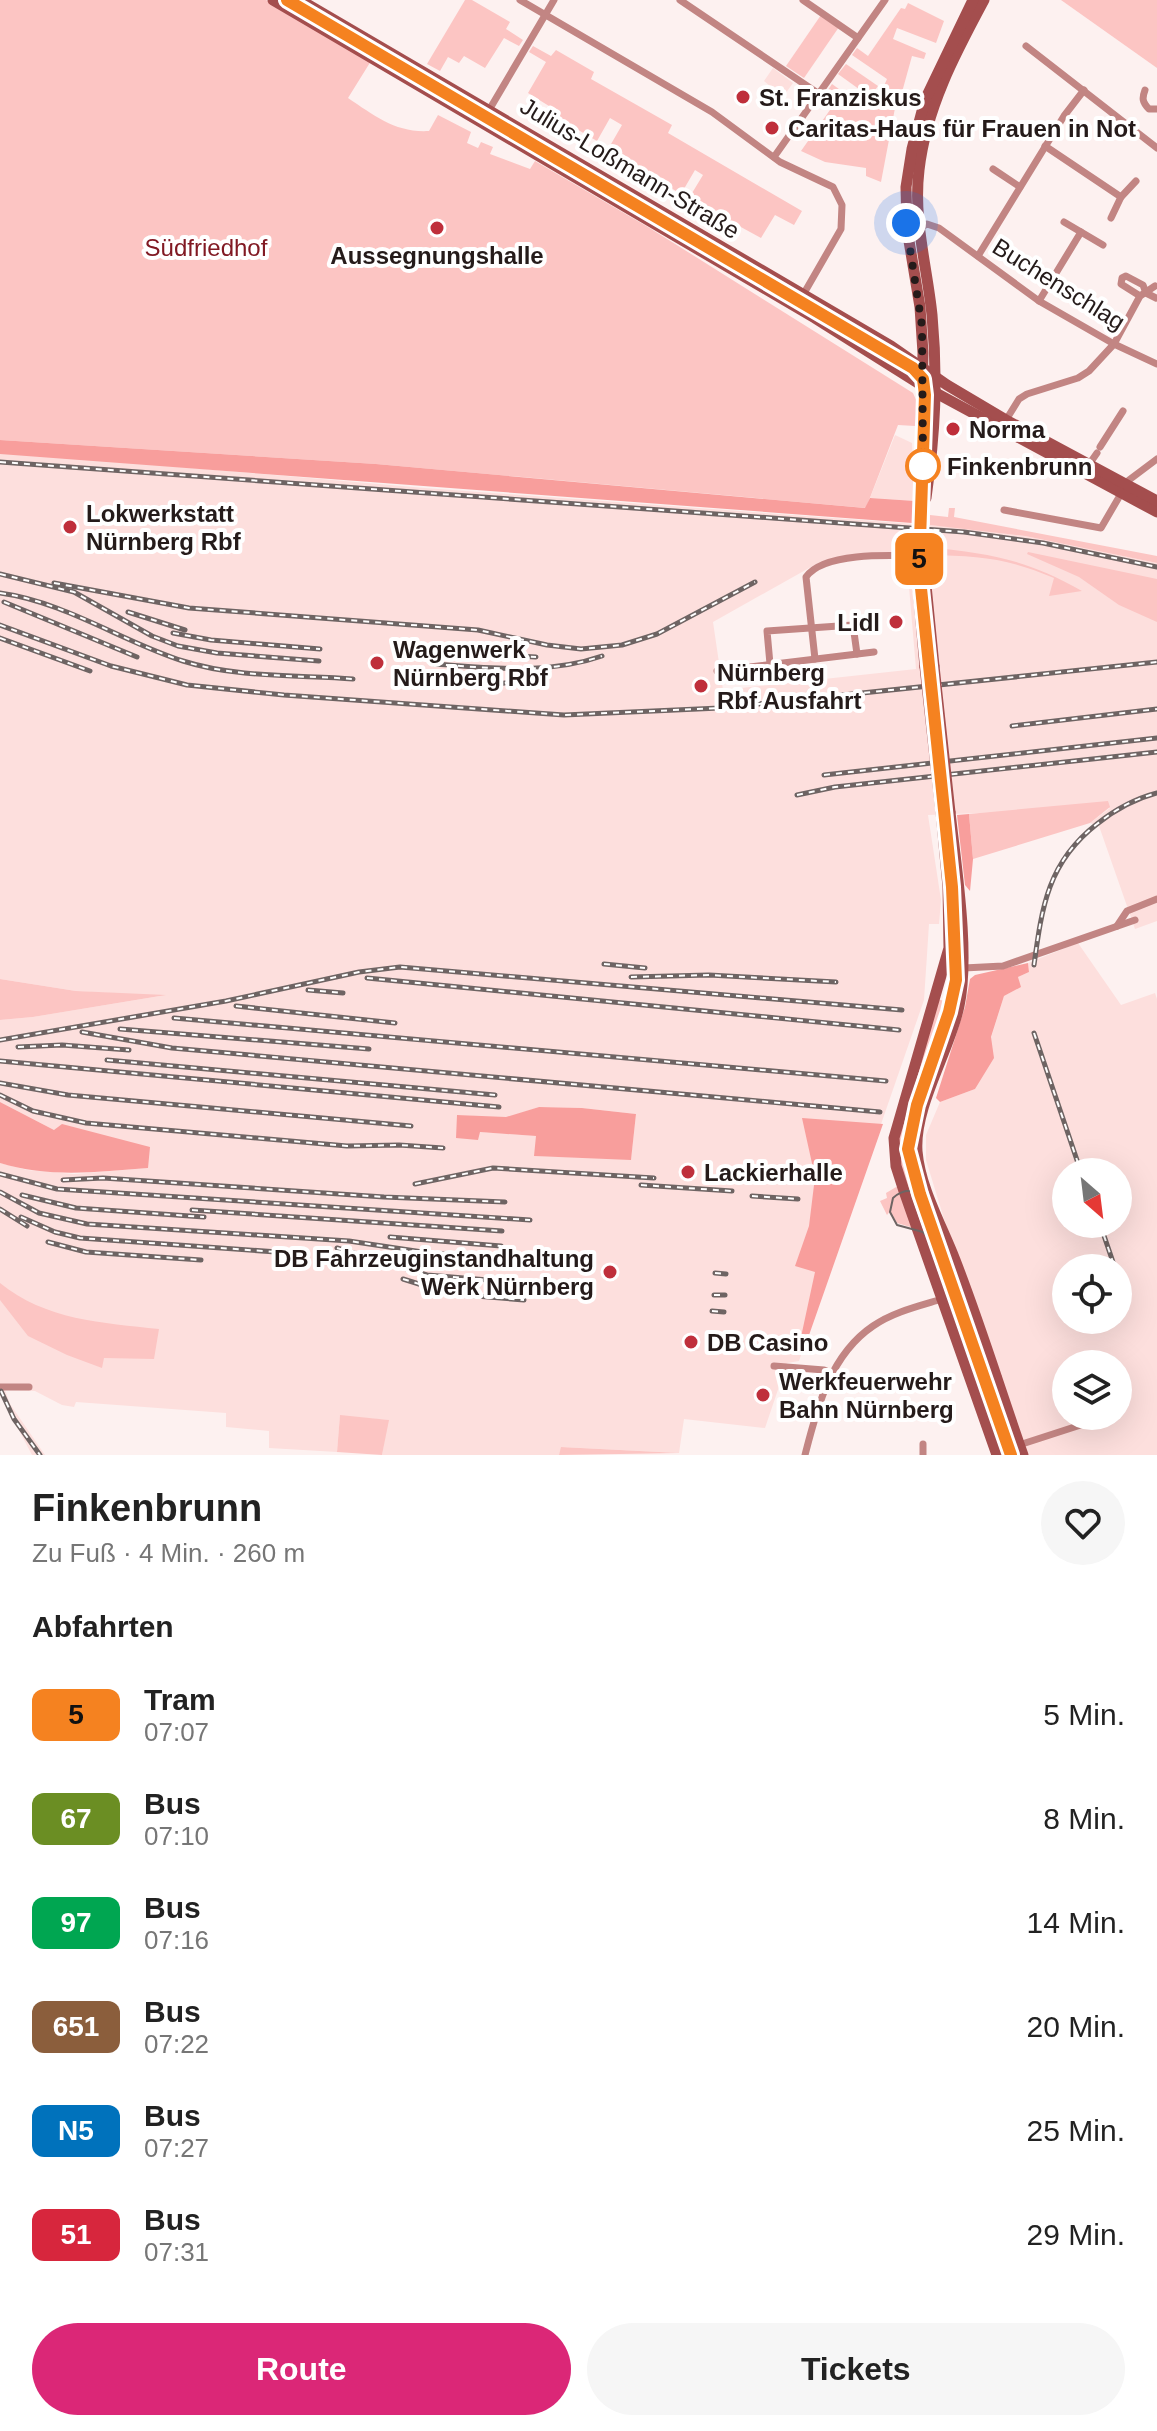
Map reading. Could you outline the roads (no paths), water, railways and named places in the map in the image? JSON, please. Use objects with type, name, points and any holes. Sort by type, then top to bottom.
[{"type":"main road","name":"Julius-Loßmann-Straße","points":[[273,0],[815,318],[923,386],[1124,488]]},
{"type":"main road","name":"Julius-Loßmann-Straße","points":[[300,0],[898,351],[1006,420],[1096,454],[1124,488]]},
{"type":"main road","points":[[973,0],[934,78],[918,122],[906,187],[922,326],[920,556],[945,812],[950,913],[949,948],[944,969],[910,1076],[894,1143],[897,1169],[997,1455]]},
{"type":"main road","points":[[920,556],[936,419],[936,393],[932,313],[912,229],[919,167],[931,113],[946,75],[984,0]]},
{"type":"main road","points":[[898,351],[915,343],[922,326]]},
{"type":"main road","points":[[936,419],[948,409],[960,406]]},
{"type":"main road","points":[[1124,488],[1157,501]]},
{"type":"main road","points":[[1124,488],[1157,512]]},
{"type":"main road","points":[[945,812],[958,890],[962,969],[959,1008],[930,1091],[917,1145],[921,1170],[1021,1450]]},
{"type":"main road","points":[[942,1299],[965,1291]]},
{"type":"main road","points":[[973,1385],[996,1377]]},
{"type":"street","points":[[520,0],[712,112],[791,168],[833,187],[842,205],[841,229],[803,295]]},
{"type":"street","points":[[482,122],[554,0]]},
{"type":"street","points":[[680,0],[819,94]]},
{"type":"street","points":[[803,0],[858,38]]},
{"type":"street","points":[[774,157],[885,0]]},
{"type":"street","points":[[1026,46],[1157,148]]},
{"type":"street","points":[[978,256],[1045,146],[1084,90]]},
{"type":"street","points":[[1145,90],[1144,104],[1149,109],[1157,109]]},
{"type":"street","points":[[1045,146],[1121,197]]},
{"type":"street","points":[[993,169],[1020,187]]},
{"type":"street","points":[[1111,218],[1121,197],[1136,181]]},
{"type":"street","points":[[1064,222],[1103,245]]},
{"type":"street","name":"Buchenschlag","points":[[912,229],[927,224],[945,231],[1039,301],[1114,344],[1157,364]]},
{"type":"street","points":[[1039,301],[1081,232]]},
{"type":"street","points":[[1006,420],[1019,399],[1078,378],[1089,371],[1114,344],[1143,294],[1156,284]]},
{"type":"street","points":[[1143,294],[1156,298]]},
{"type":"street","points":[[1096,454],[1123,411]]},
{"type":"street","points":[[1004,510],[1101,528],[1124,488],[1141,469],[1157,459]]},
{"type":"street","points":[[815,659],[806,577],[811,569],[820,564],[859,557],[920,556]]},
{"type":"street","points":[[770,664],[767,631],[853,625],[857,654]]},
{"type":"street","points":[[717,671],[874,652]]},
{"type":"street","points":[[1116,928],[1127,911],[1157,899]]},
{"type":"street","points":[[944,969],[1003,966],[1135,920]]},
{"type":"street","points":[[805,1455],[816,1411],[831,1373],[847,1350],[872,1327],[892,1316],[942,1299]]},
{"type":"street","points":[[774,1366],[831,1373]]},
{"type":"street","points":[[0,1387],[29,1387]]},
{"type":"street","points":[[1021,1450],[1071,1430]]},
{"type":"street","points":[[923,1444],[923,1455]]},
{"type":"tram line","points":[[287,0],[913,368],[924,382],[919,569],[952,887],[956,980],[949,1012],[913,1119],[908,1149],[920,1194],[1011,1455]]},
{"type":"tram line","name":"5","points":[[287,0],[913,368],[923,379],[919,569],[952,887],[956,980],[949,1012],[917,1105],[908,1149],[920,1194],[1011,1455]]},
{"type":"tram line","points":[[925,1198],[913,1191],[905,1191],[893,1198],[890,1212],[897,1225],[923,1232],[935,1245]]},
{"type":"railway","points":[[0,462],[964,532],[1043,543],[1157,567]]},
{"type":"railway","points":[[0,574],[74,592],[152,636],[178,646],[217,653],[319,661]]},
{"type":"railway","points":[[54,583],[189,608],[478,630],[581,649],[622,645],[657,634],[755,582]]},
{"type":"railway","points":[[0,593],[70,613],[160,653],[203,666],[246,673],[353,679]]},
{"type":"railway","points":[[4,602],[137,657]]},
{"type":"railway","points":[[128,612],[185,630]]},
{"type":"railway","points":[[0,625],[111,666],[187,685],[564,715],[720,708],[1157,662]]},
{"type":"railway","points":[[173,633],[211,640],[320,649]]},
{"type":"railway","points":[[0,638],[90,671]]},
{"type":"railway","points":[[435,652],[536,657]]},
{"type":"railway","points":[[434,664],[540,668],[602,656]]},
{"type":"railway","points":[[433,680],[498,684],[547,677]]},
{"type":"railway","points":[[1012,726],[1157,709]]},
{"type":"railway","points":[[824,775],[1157,738]]},
{"type":"railway","points":[[797,795],[835,787],[1157,752]]},
{"type":"railway","points":[[1034,965],[1040,923],[1050,887],[1068,854],[1111,814],[1133,801],[1157,793]]},
{"type":"railway","points":[[604,964],[645,968]]},
{"type":"railway","points":[[0,1040],[226,1001],[359,972],[400,967],[902,1010]]},
{"type":"railway","points":[[631,977],[709,975],[836,982]]},
{"type":"railway","points":[[367,978],[899,1030]]},
{"type":"railway","points":[[308,990],[343,993]]},
{"type":"railway","points":[[236,1006],[395,1023]]},
{"type":"railway","points":[[174,1018],[886,1081]]},
{"type":"railway","points":[[120,1029],[369,1049]]},
{"type":"railway","points":[[82,1032],[172,1048],[880,1112]]},
{"type":"railway","points":[[1034,1033],[1076,1158]]},
{"type":"railway","points":[[18,1047],[62,1045],[129,1050]]},
{"type":"railway","points":[[107,1060],[495,1095]]},
{"type":"railway","points":[[0,1061],[499,1107]]},
{"type":"railway","points":[[0,1083],[68,1095],[411,1126]]},
{"type":"railway","points":[[0,1095],[33,1111],[86,1123],[347,1146],[443,1148]]},
{"type":"railway","points":[[415,1184],[493,1168],[654,1178]]},
{"type":"railway","points":[[0,1174],[57,1189],[530,1220]]},
{"type":"railway","points":[[721,1174],[798,1180]]},
{"type":"railway","points":[[63,1180],[103,1178],[505,1202]]},
{"type":"railway","points":[[641,1185],[732,1191]]},
{"type":"railway","points":[[0,1192],[39,1213],[87,1224],[349,1241],[429,1253],[500,1258]]},
{"type":"railway","points":[[22,1195],[76,1208],[204,1217]]},
{"type":"railway","points":[[752,1196],[798,1199]]},
{"type":"railway","points":[[0,1209],[27,1226]]},
{"type":"railway","points":[[192,1210],[502,1231]]},
{"type":"railway","points":[[21,1217],[55,1232],[80,1238],[305,1254]]},
{"type":"railway","points":[[390,1237],[501,1246]]},
{"type":"railway","points":[[1105,1238],[1110,1254]]},
{"type":"railway","points":[[48,1242],[86,1252],[201,1260]]},
{"type":"railway","points":[[337,1248],[427,1275],[525,1283]]},
{"type":"railway","points":[[715,1273],[726,1274]]},
{"type":"railway","points":[[403,1279],[451,1294],[524,1300]]},
{"type":"railway","points":[[714,1295],[725,1295]]},
{"type":"railway","points":[[712,1311],[724,1312]]},
{"type":"railway","points":[[1,1391],[14,1419],[40,1455]]},
{"type":"place","name":"St. Franziskus","points":[[743,97]]},
{"type":"place","name":"Caritas-Haus für Frauen in Not","points":[[772,128]]},
{"type":"place","name":"Aussegnungshalle","points":[[437,228]]},
{"type":"place","name":"Norma","points":[[953,429]]},
{"type":"place","name":"Finkenbrunn","points":[[923,466]]},
{"type":"place","name":"Lokwerkstatt Nürnberg Rbf","points":[[70,527]]},
{"type":"place","name":"Lidl","points":[[896,622]]},
{"type":"place","name":"Wagenwerk Nürnberg Rbf","points":[[377,663]]},
{"type":"place","name":"Nürnberg Rbf Ausfahrt","points":[[701,686]]},
{"type":"place","name":"Lackierhalle","points":[[688,1172]]},
{"type":"place","name":"DB Fahrzeuginstandhaltung Werk Nürnberg","points":[[610,1272]]},
{"type":"place","name":"DB Casino","points":[[691,1342]]},
{"type":"place","name":"Werkfeuerwehr Bahn Nürnberg","points":[[763,1395]]},
{"type":"park label","name":"Südfriedhof","points":[[206,247]]}]
